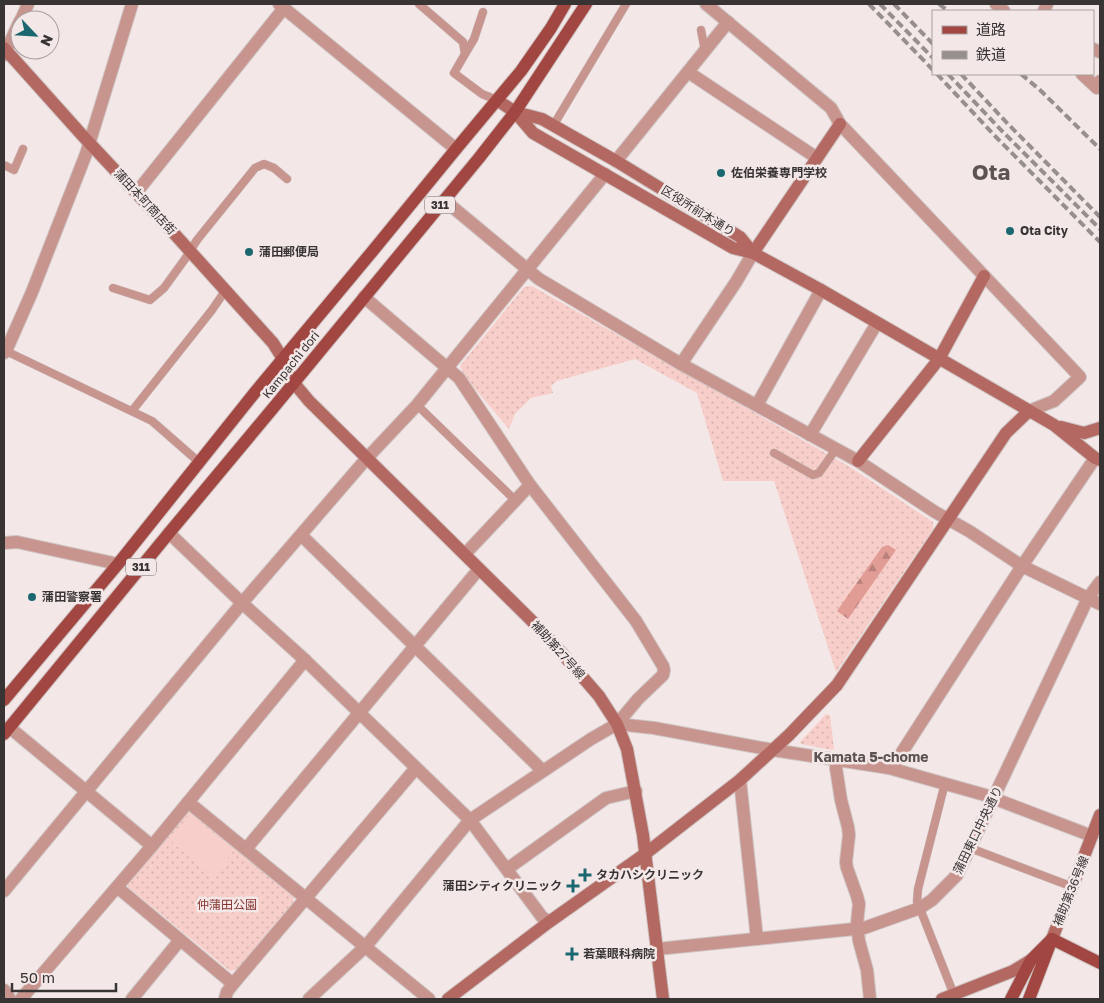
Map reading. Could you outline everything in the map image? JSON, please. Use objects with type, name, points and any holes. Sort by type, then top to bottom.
[{"type":"main road","name":"Kampachi dori","points":[[4,700],[118,564],[256,391],[521,71],[565,4]]},
{"type":"main road","name":"Kampachi dori","points":[[6,731],[515,112],[586,4]]},
{"type":"main road","points":[[1011,999],[1031,960],[1052,939]]},
{"type":"main road","points":[[1052,939],[1100,963]]},
{"type":"main road","points":[[1029,999],[1052,939]]},
{"type":"street","points":[[4,351],[32,292],[89,142],[132,4]]},
{"type":"street","points":[[448,999],[549,922],[645,854],[740,780],[773,750],[837,685],[1006,432],[1029,411],[1054,401],[1080,377],[840,124],[831,108],[706,4]]},
{"type":"street","points":[[136,193],[281,6],[456,148]]},
{"type":"street","points":[[616,161],[728,22]]},
{"type":"street","points":[[4,51],[10,40]]},
{"type":"street","name":"蒲田本町商店街","points":[[4,51],[273,343],[294,383]]},
{"type":"street","points":[[688,72],[817,158]]},
{"type":"street","points":[[1083,75],[1097,88],[1100,81]]},
{"type":"street","points":[[497,100],[515,112]]},
{"type":"street","name":"区役所前本通り","points":[[515,112],[542,119],[616,161],[740,237],[753,253]]},
{"type":"street","name":"区役所前本通り","points":[[515,112],[533,133],[733,248],[753,253]]},
{"type":"street","points":[[681,364],[840,124]]},
{"type":"street","points":[[4,891],[242,604],[367,458],[417,405],[605,174]]},
{"type":"street","points":[[444,200],[539,279],[681,364],[858,461],[1022,566],[1100,604]]},
{"type":"street","points":[[753,253],[821,290],[1054,425],[1098,459],[1022,566],[897,760],[889,768]]},
{"type":"street","points":[[858,461],[939,359],[984,276]]},
{"type":"street","points":[[757,405],[821,290]]},
{"type":"street","points":[[309,999],[366,946],[470,820],[591,739],[617,724],[638,699],[663,675],[664,670],[636,621],[530,485],[458,378],[364,296]]},
{"type":"street","points":[[810,435],[877,323]]},
{"type":"street","name":"補助第27号線","points":[[294,383],[309,401],[552,642],[599,696],[617,724],[627,749],[636,791],[663,999]]},
{"type":"street","points":[[1054,425],[1084,433],[1100,428]]},
{"type":"street","points":[[465,554],[530,485]]},
{"type":"street","points":[[169,533],[242,604],[305,660],[470,820],[542,917],[549,922]]},
{"type":"street","points":[[301,535],[543,771]]},
{"type":"street","points":[[4,543],[16,542],[118,564]]},
{"type":"street","points":[[246,849],[479,568]]},
{"type":"street","name":"蒲田東口中央通り","points":[[657,949],[864,928],[920,908],[932,900],[957,875],[1088,598],[1100,582]]},
{"type":"street","points":[[22,999],[152,846],[305,660]]},
{"type":"street","points":[[617,724],[654,728],[773,750],[889,768],[994,798],[1092,836]]},
{"type":"street","points":[[6,731],[87,791],[152,846]]},
{"type":"street","points":[[837,760],[836,768],[840,800],[849,835],[846,862],[859,904],[859,941],[868,970],[870,999]]},
{"type":"street","points":[[226,999],[227,992],[233,984],[416,768]]},
{"type":"street","points":[[740,780],[757,939]]},
{"type":"street","points":[[507,869],[606,798],[636,791]]},
{"type":"street","points":[[188,802],[429,999]]},
{"type":"street","name":"補助第36号線","points":[[1052,939],[1100,815]]},
{"type":"street","points":[[117,887],[233,984]]},
{"type":"street","points":[[132,999],[180,940]]},
{"type":"street","points":[[948,997],[1013,971],[1031,960]]},
{"type":"street","points":[[4,990],[10,999]]},
{"type":"lane","points":[[419,4],[463,42],[465,54]]},
{"type":"lane","points":[[553,126],[626,4]]},
{"type":"lane","points":[[484,12],[474,39],[454,73],[482,94],[497,100]]},
{"type":"lane","points":[[701,30],[705,51]]},
{"type":"lane","points":[[4,165],[14,170],[23,149]]},
{"type":"lane","points":[[113,288],[150,300],[164,288],[197,240],[255,168],[264,164],[274,168],[287,179]]},
{"type":"lane","points":[[132,411],[225,291]]},
{"type":"lane","points":[[4,351],[152,421],[200,463]]},
{"type":"lane","points":[[417,405],[516,500]]},
{"type":"lane","points":[[774,453],[813,475],[819,473],[836,449]]},
{"type":"lane","points":[[945,784],[918,888],[918,901],[948,997]]},
{"type":"lane","points":[[970,848],[1073,887]]},
{"type":"green space","points":[[532,286],[850,467],[933,522],[933,529],[836,672],[774,481],[723,481],[697,393],[635,359],[557,381],[551,386],[553,393],[531,398],[515,414],[509,429],[465,377],[460,366],[524,287]]},
{"type":"green space","points":[[888,545],[896,550],[848,619],[837,611],[882,547]]},
{"type":"green space","points":[[826,714],[830,715],[834,749],[801,744],[800,742]]},
{"type":"green space","name":"仲蒲田公園","points":[[188,811],[194,812],[293,893],[294,905],[241,969],[230,971],[128,887],[128,882]]},
{"type":"green space","points":[[190,814],[234,850],[214,876],[169,840]]},
{"type":"railway","points":[[869,4],[932,69]]},
{"type":"railway","points":[[880,4],[932,57]]},
{"type":"railway","points":[[894,4],[932,43]]},
{"type":"railway","points":[[939,4],[947,10]]},
{"type":"railway","points":[[938,75],[995,136],[1100,242]]},
{"type":"railway","points":[[949,75],[1100,229]]},
{"type":"railway","points":[[962,75],[1100,217]]},
{"type":"railway","points":[[1022,75],[1100,149]]},
{"type":"place","name":"佐伯栄養専門学校","points":[[721,173]]},
{"type":"place","name":"Ota City","points":[[1010,231]]},
{"type":"place","name":"蒲田郵便局","points":[[249,252]]},
{"type":"place","name":"蒲田警察署","points":[[32,597]]},
{"type":"place","name":"タカハシクリニック","points":[[585,875]]},
{"type":"place","name":"蒲田シティクリニック","points":[[573,886]]},
{"type":"place","name":"若葉眼科病院","points":[[572,954]]},
{"type":"district","name":"Ota","points":[[991,172]]},
{"type":"district","name":"Kamata 5-chome","points":[[871,757]]}]
